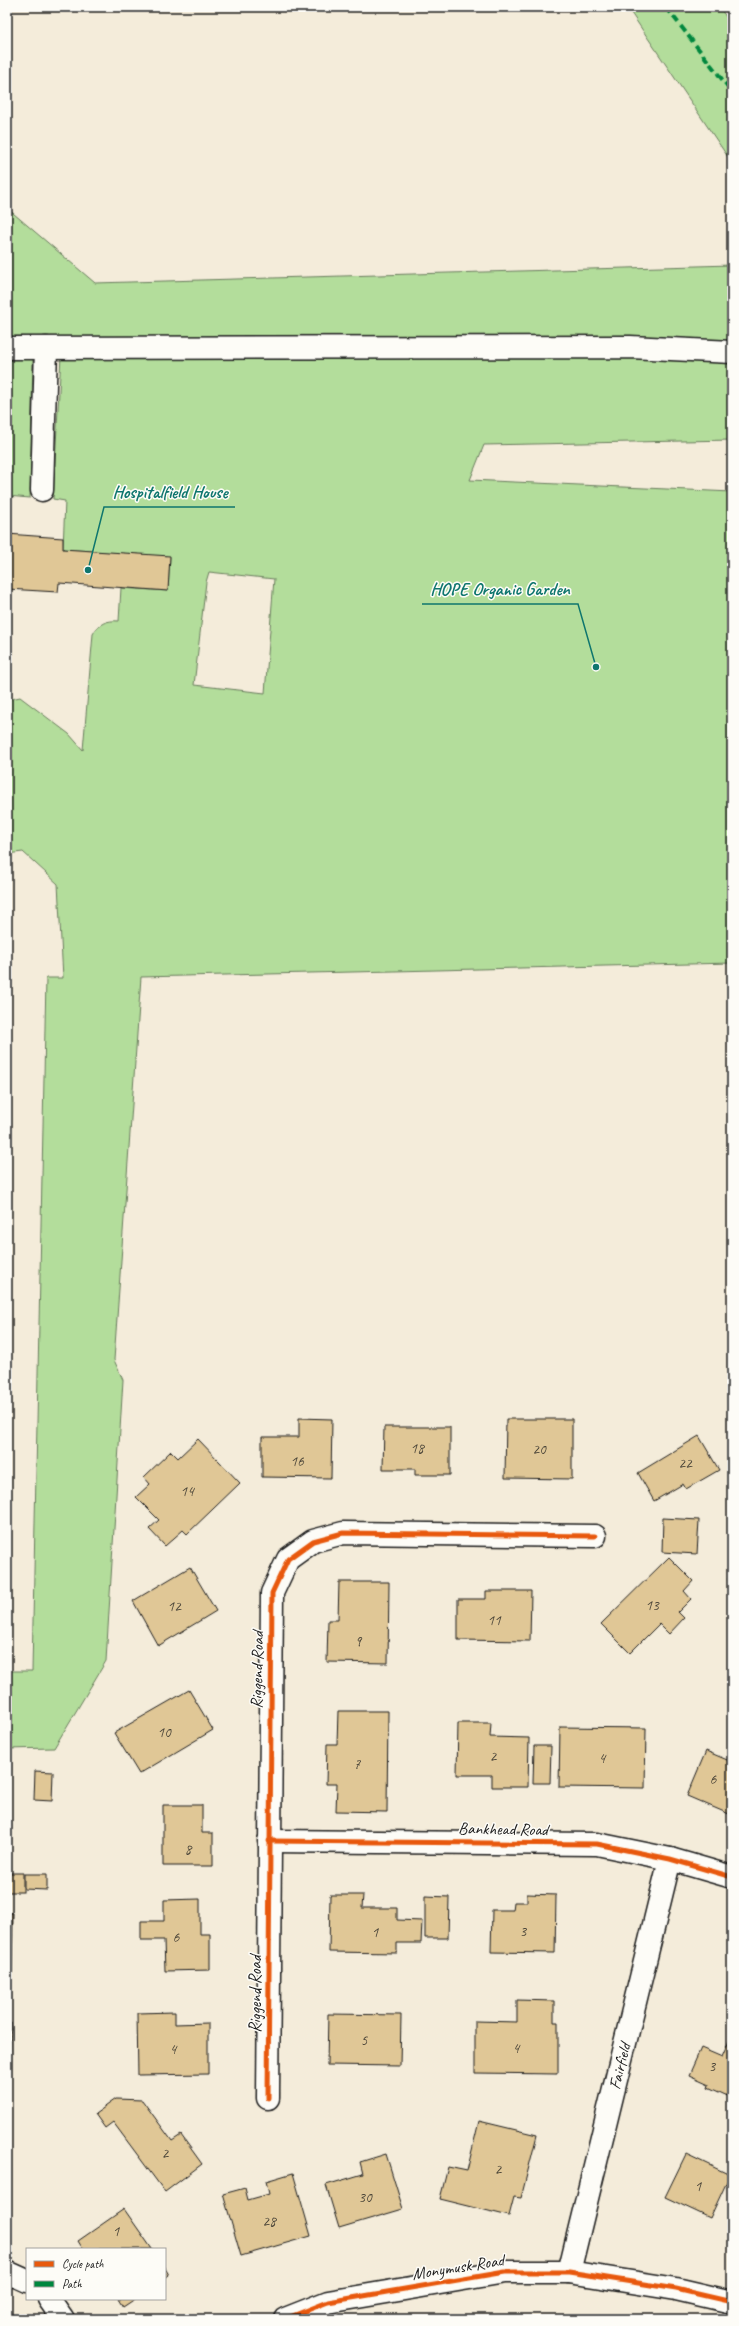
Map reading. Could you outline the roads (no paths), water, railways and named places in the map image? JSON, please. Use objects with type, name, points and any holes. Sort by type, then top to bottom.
[{"type":"street","points":[[7,348],[630,347],[732,352]]},
{"type":"street","points":[[42,490],[46,348]]},
{"type":"street","name":"Riggend Road","points":[[268,2098],[272,1594],[288,1559],[313,1541],[343,1533],[595,1536]]},
{"type":"street","name":"Bankhead Road","points":[[269,1841],[597,1844],[670,1859],[732,1877]]},
{"type":"street","name":"Fairfield","points":[[569,2272],[670,1859]]},
{"type":"street","points":[[7,2272],[26,2281]]},
{"type":"street","name":"Monymusk Road","points":[[285,2319],[328,2302],[505,2272],[569,2272],[676,2289],[732,2302]]},
{"type":"street","points":[[50,2300],[63,2319]]},
{"type":"place","name":"Hospitalfield House","points":[[88,570]]},
{"type":"place","name":"HOPE Organic Garden","points":[[596,667]]}]
